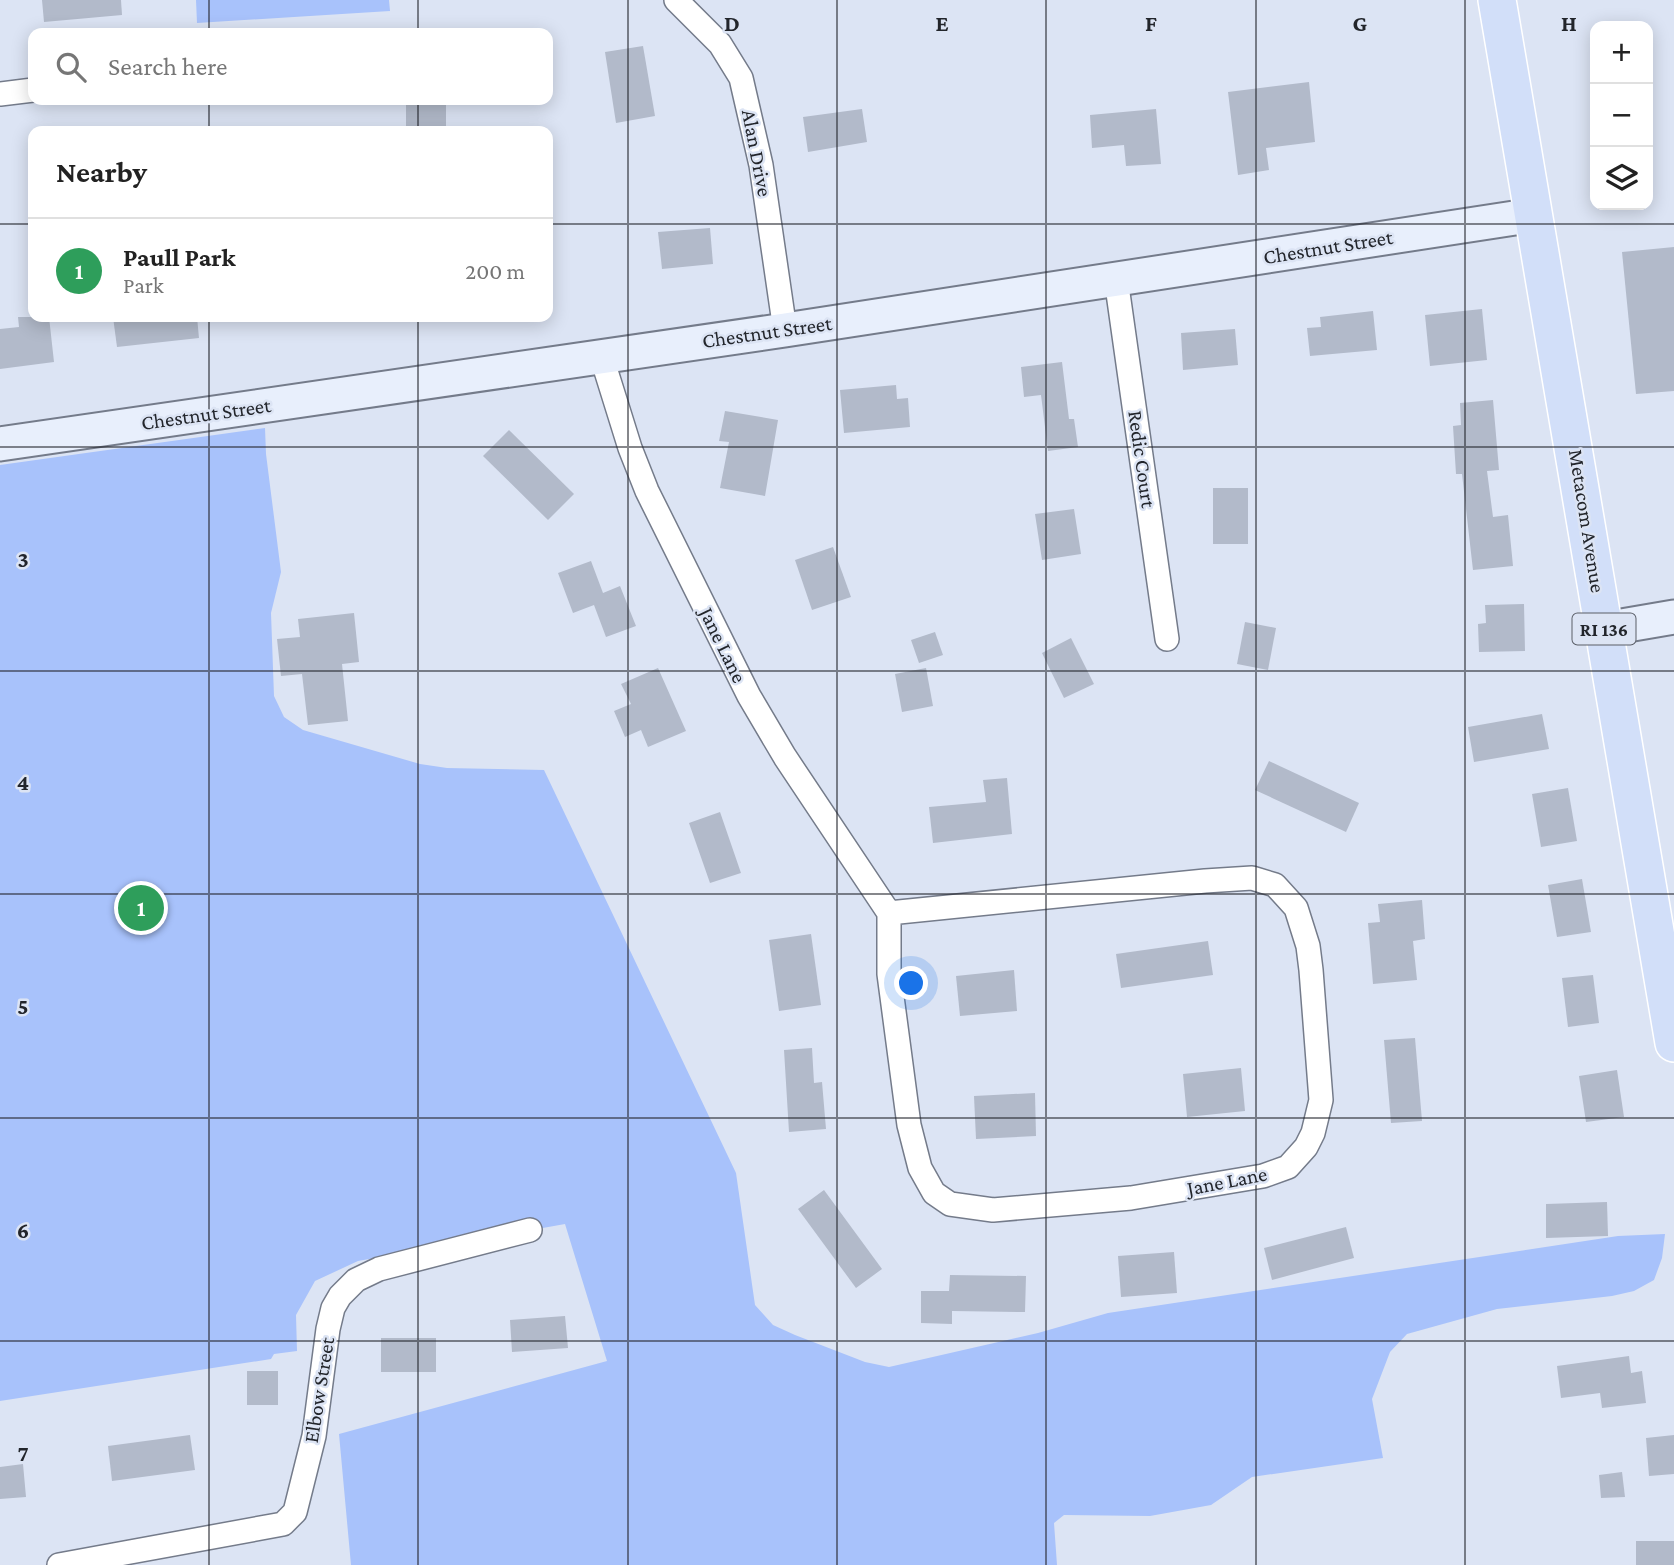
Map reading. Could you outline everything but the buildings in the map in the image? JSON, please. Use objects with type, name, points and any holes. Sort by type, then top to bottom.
[{"type":"main road","name":"Metacom Avenue","points":[[1497,0],[1674,1043]]},
{"type":"street","name":"Alan Drive","points":[[676,0],[720,44],[741,78],[761,165],[785,330]]},
{"type":"street","points":[[0,94],[28,91]]},
{"type":"street","name":"Chestnut Street","points":[[0,443],[785,330],[1534,215]]},
{"type":"street","name":"Redic Court","points":[[1116,279],[1167,639]]},
{"type":"street","name":"Jane Lane","points":[[601,355],[630,448],[647,491],[749,696],[785,757],[889,913],[889,974],[909,1125],[920,1168],[934,1193],[950,1204],[993,1210],[1131,1198],[1263,1176],[1288,1167],[1306,1147],[1313,1133],[1321,1100],[1314,995],[1308,946],[1296,908],[1275,886],[1252,878],[1217,880],[889,913]]},
{"type":"street","points":[[1604,629],[1674,617]]},
{"type":"street","name":"Elbow Street","points":[[59,1565],[282,1524],[295,1512],[314,1436],[328,1329],[333,1308],[341,1296],[356,1280],[379,1269],[530,1230]]},
{"type":"shaded area","points":[[196,0],[389,0],[390,11],[197,23]]},
{"type":"shaded area","points":[[265,428],[281,572],[271,613],[274,696],[284,717],[303,730],[420,764],[447,768],[544,770],[736,1173],[755,1305],[773,1325],[865,1362],[889,1367],[1038,1333],[1108,1313],[1618,1236],[1665,1234],[1662,1258],[1654,1280],[1634,1291],[1612,1296],[1497,1309],[1407,1334],[1390,1352],[1372,1399],[1383,1458],[1252,1477],[1211,1505],[1150,1516],[1064,1515],[1054,1523],[1057,1565],[351,1565],[339,1434],[607,1361],[565,1224],[358,1261],[315,1281],[296,1315],[297,1351],[274,1354],[271,1359],[0,1401],[0,465]]},
{"type":"place","name":"Paull Park","points":[[141,908]]}]
